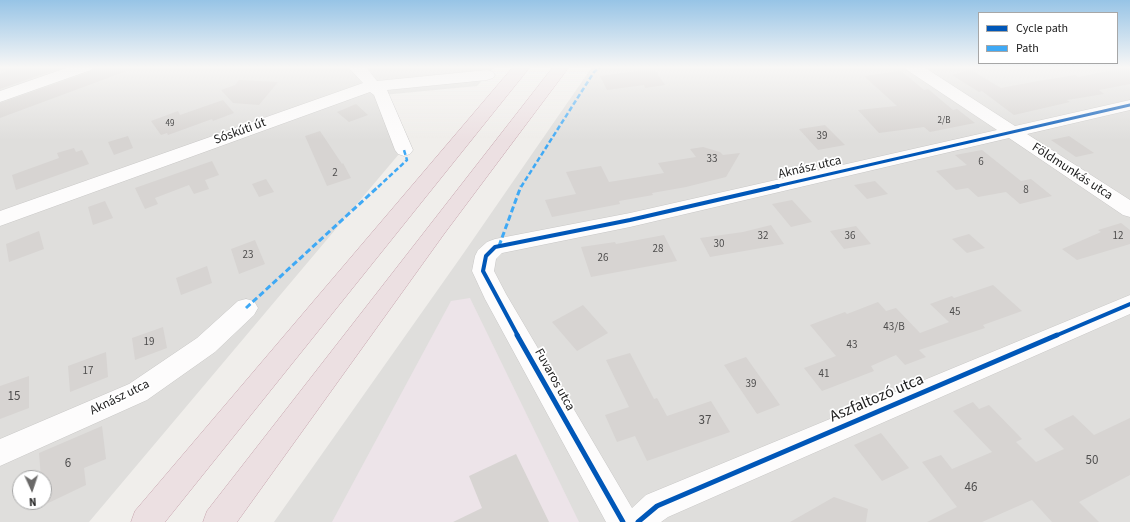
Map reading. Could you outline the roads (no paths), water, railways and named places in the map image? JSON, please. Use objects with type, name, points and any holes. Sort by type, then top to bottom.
[{"type":"highway","points":[[146,522],[502,91]]},
{"type":"highway","points":[[218,522],[437,229],[542,91]]},
{"type":"street","points":[[0,97],[16,91]]},
{"type":"street","name":"Sóskúti út","points":[[0,219],[352,91]]},
{"type":"street","points":[[379,91],[404,150]]},
{"type":"street","name":"Földmunkás utca","points":[[949,91],[1130,210]]},
{"type":"street","name":"Aknász utca","points":[[495,247],[630,220],[1130,105]]},
{"type":"street","name":"Fuvaros utca","points":[[495,247],[486,256],[483,271],[623,522]]},
{"type":"street","name":"Aszfaltozó utca","points":[[638,522],[657,506],[1130,304]]},
{"type":"street","name":"Aknász utca","points":[[0,453],[138,392],[206,345],[246,308]]}]
